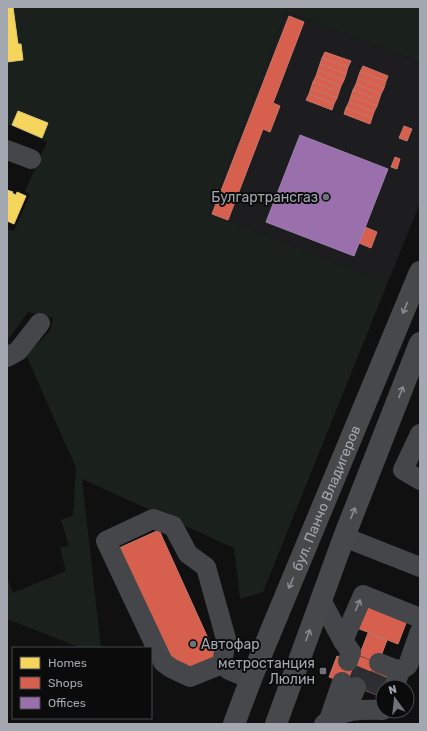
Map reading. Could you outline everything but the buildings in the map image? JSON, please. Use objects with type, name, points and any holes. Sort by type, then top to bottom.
[{"type":"main road","name":"бул. Панчо Владигеров","points":[[234,724],[251,679],[420,272]]},
{"type":"main road","name":"бул. Панчо Владигеров","points":[[276,724],[320,600],[420,343]]},
{"type":"street","points":[[7,150],[31,159]]},
{"type":"street","points":[[7,357],[18,351],[40,323]]},
{"type":"street","points":[[420,434],[403,470],[420,480]]},
{"type":"street","points":[[153,519],[173,526],[188,554],[206,567],[226,639],[222,664],[190,677],[162,662],[106,541],[153,519]]},
{"type":"street","points":[[344,537],[420,567]]},
{"type":"street","points":[[320,600],[350,652],[362,595],[420,618]]},
{"type":"street","points":[[388,671],[408,665],[420,631]]},
{"type":"street","points":[[222,664],[229,670],[251,679]]},
{"type":"street","points":[[326,722],[361,699]]},
{"type":"street","points":[[326,722],[361,699]]},
{"type":"shaded area","points":[[7,7],[420,7],[420,62],[286,12],[209,214],[388,282],[263,592],[240,599],[234,548],[82,479],[101,647],[78,647],[7,619],[7,577],[13,593],[66,571],[60,547],[69,546],[61,520],[73,515],[76,468],[26,355],[50,331],[53,318],[28,312],[7,339],[7,229],[14,231],[30,194],[25,191],[47,142],[7,124]]},
{"type":"shaded area","points":[[286,12],[420,62],[420,203],[388,282],[209,214]]},
{"type":"tunnel","points":[[356,687],[368,659]]},
{"type":"tunnel","points":[[372,693],[382,669]]},
{"type":"place","name":"Булгартрансгаз","points":[[326,197]]},
{"type":"place","name":"Автофар","points":[[193,644]]},
{"type":"place","name":"метростанция Люлин","points":[[323,671]]}]
